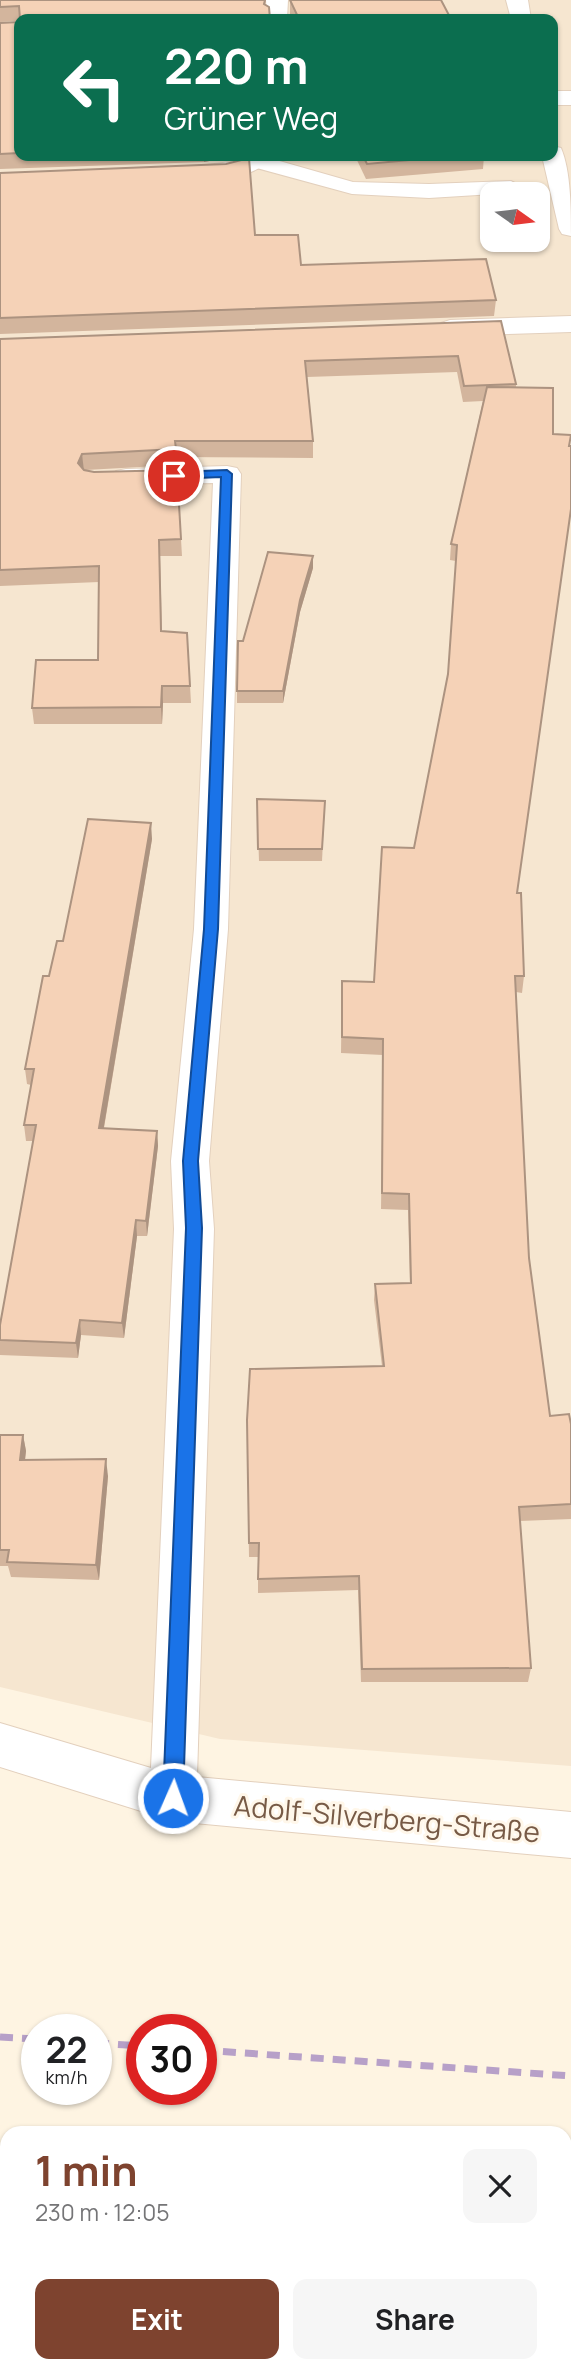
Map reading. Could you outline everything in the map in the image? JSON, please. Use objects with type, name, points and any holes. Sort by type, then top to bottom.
[{"type":"street","points":[[559,156],[571,229]]},
{"type":"street","points":[[177,173],[236,168],[252,161]]},
{"type":"street","points":[[428,328],[571,324]]},
{"type":"street","points":[[96,478],[227,474],[211,929],[190,1161],[194,1228],[173,1798]]},
{"type":"street","name":"Adolf-Silverberg-Straße","points":[[0,1745],[173,1798],[571,1835]]},
{"type":"lane","points":[[268,161],[352,188],[429,191],[480,189]]},
{"type":"shaded area","points":[[0,0],[571,0],[571,1766],[220,1739],[0,1687]]},
{"type":"building","points":[[0,0],[265,0],[264,4],[269,7],[270,14],[20,14],[19,6],[0,7]]},
{"type":"building","points":[[290,0],[441,0],[448,14],[297,14]]},
{"type":"building","points":[[14,22],[14,153],[0,154],[0,23]]},
{"type":"building","points":[[249,161],[255,235],[298,235],[301,265],[486,259],[496,300],[0,318],[0,173]]},
{"type":"building","points":[[366,161],[399,161],[367,164]]},
{"type":"building","points":[[501,321],[516,384],[464,386],[458,356],[305,361],[313,441],[175,441],[176,449],[82,454],[78,463],[84,470],[94,472],[177,470],[181,539],[159,540],[161,631],[187,633],[190,686],[162,686],[161,707],[32,708],[36,660],[98,660],[99,566],[0,570],[0,339]]},
{"type":"building","points":[[487,387],[553,388],[553,434],[571,435],[571,509],[517,893],[521,893],[524,976],[515,976],[529,1258],[550,1416],[569,1414],[571,1424],[571,1504],[519,1507],[531,1668],[362,1669],[359,1576],[258,1579],[259,1543],[249,1543],[247,1420],[250,1369],[384,1366],[375,1284],[411,1283],[409,1194],[382,1193],[383,1039],[342,1037],[342,981],[374,982],[382,847],[414,848],[448,674],[457,545],[451,544]]},
{"type":"building","points":[[268,552],[313,556],[300,600],[283,691],[237,691],[238,641],[243,641]]},
{"type":"building","points":[[257,799],[325,801],[322,849],[258,849]]},
{"type":"building","points":[[88,819],[151,823],[99,1128],[157,1131],[146,1221],[136,1220],[122,1323],[80,1320],[76,1343],[0,1340],[0,1325],[36,1125],[24,1125],[34,1069],[25,1069],[43,976],[49,976],[57,941],[63,941]]},
{"type":"building","points":[[0,1435],[23,1435],[20,1460],[106,1459],[96,1565],[7,1562],[9,1550],[0,1550]]},
{"type":"railway","points":[[0,2037],[21,2038]]},
{"type":"railway","points":[[112,2044],[126,2045]]},
{"type":"railway","points":[[217,2051],[571,2076]]},
{"type":"route","points":[[173,1798],[194,1228],[190,1161],[211,929],[227,474],[174,476]]}]
